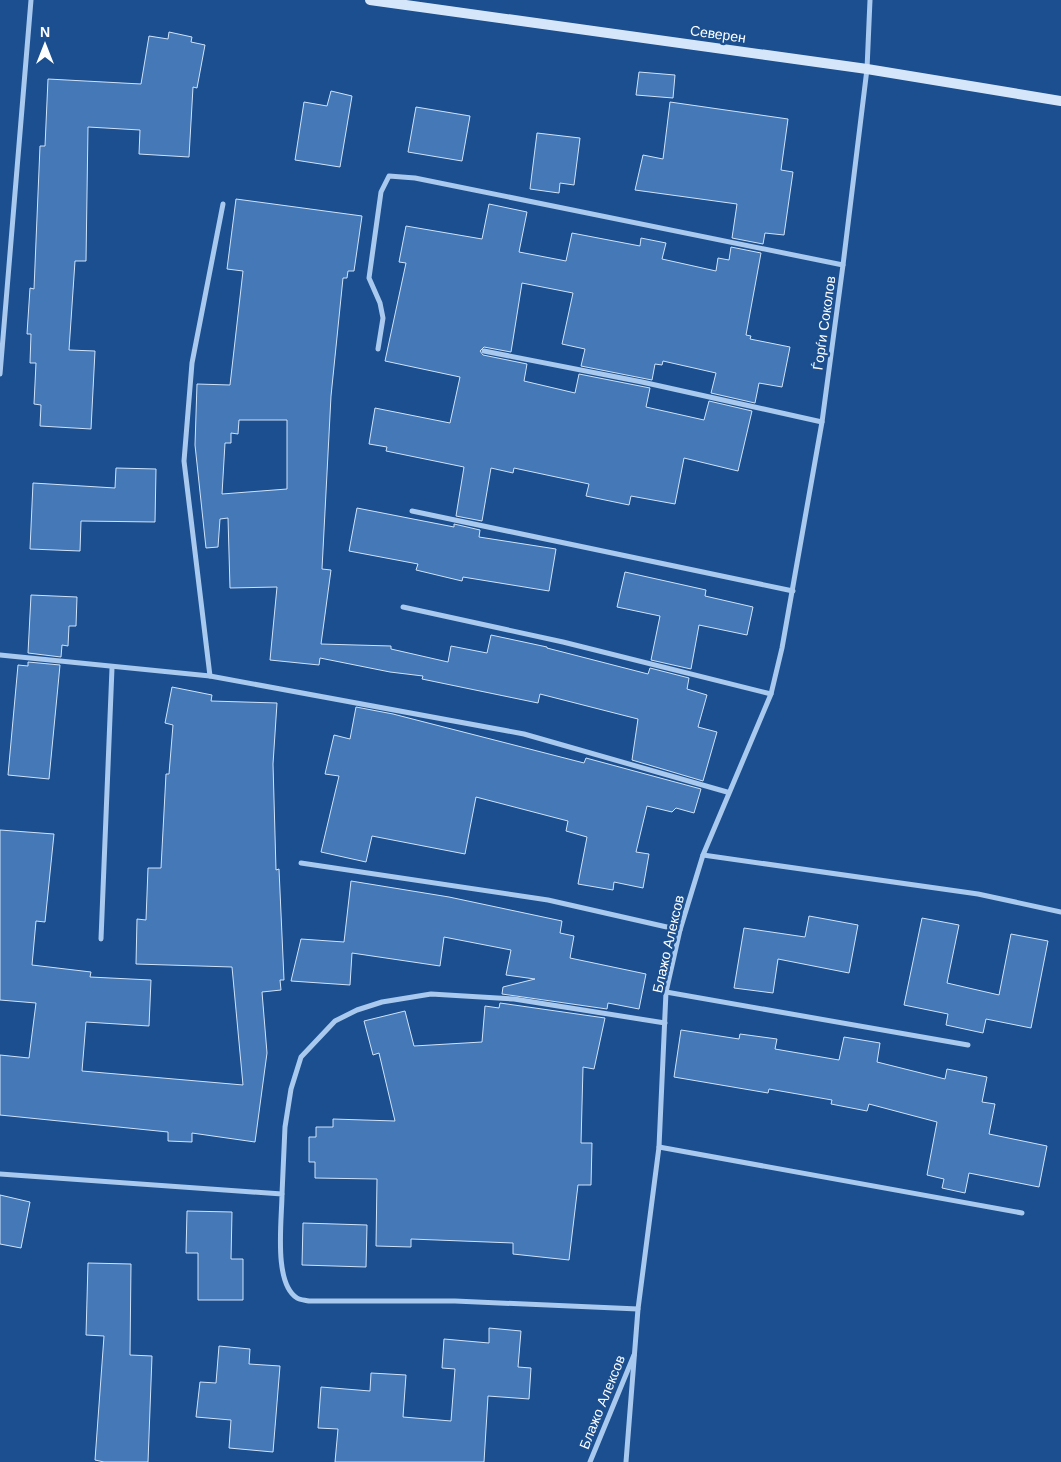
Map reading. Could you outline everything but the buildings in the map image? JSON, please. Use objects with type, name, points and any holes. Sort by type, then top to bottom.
[{"type":"main road","name":"Северен","points":[[370,0],[867,69],[1061,101]]},
{"type":"street","points":[[0,374],[31,0]]},
{"type":"street","name":"Ѓорѓи Соколов","points":[[782,648],[822,422],[867,69],[870,0]]},
{"type":"street","points":[[378,349],[383,318],[380,303],[369,278],[381,192],[389,176],[425,180],[843,265]]},
{"type":"street","points":[[210,676],[184,461],[192,363],[223,204]]},
{"type":"street","points":[[484,351],[642,382],[822,422]]},
{"type":"street","points":[[412,511],[793,591]]},
{"type":"street","points":[[403,607],[563,642],[771,694]]},
{"type":"street","name":"Блажо Алексов","points":[[626,1462],[638,1309],[658,1147],[666,992],[680,930],[703,854],[727,792],[771,694],[782,648]]},
{"type":"street","points":[[0,655],[112,668],[210,676],[524,734],[727,792]]},
{"type":"street","points":[[101,939],[112,668]]},
{"type":"street","points":[[703,854],[978,894],[1061,912]]},
{"type":"street","points":[[301,863],[548,900],[680,930]]},
{"type":"street","points":[[666,992],[968,1045]]},
{"type":"street","points":[[638,1309],[455,1301],[321,1302],[297,1298],[286,1284],[282,1267],[282,1194],[285,1127],[291,1089],[301,1057],[335,1021],[358,1010],[382,1002],[431,994],[514,999],[665,1023]]},
{"type":"street","points":[[658,1147],[1022,1213]]},
{"type":"street","points":[[0,1174],[282,1194]]},
{"type":"street","name":"Блажо Алексов","points":[[590,1462],[636,1350]]}]
